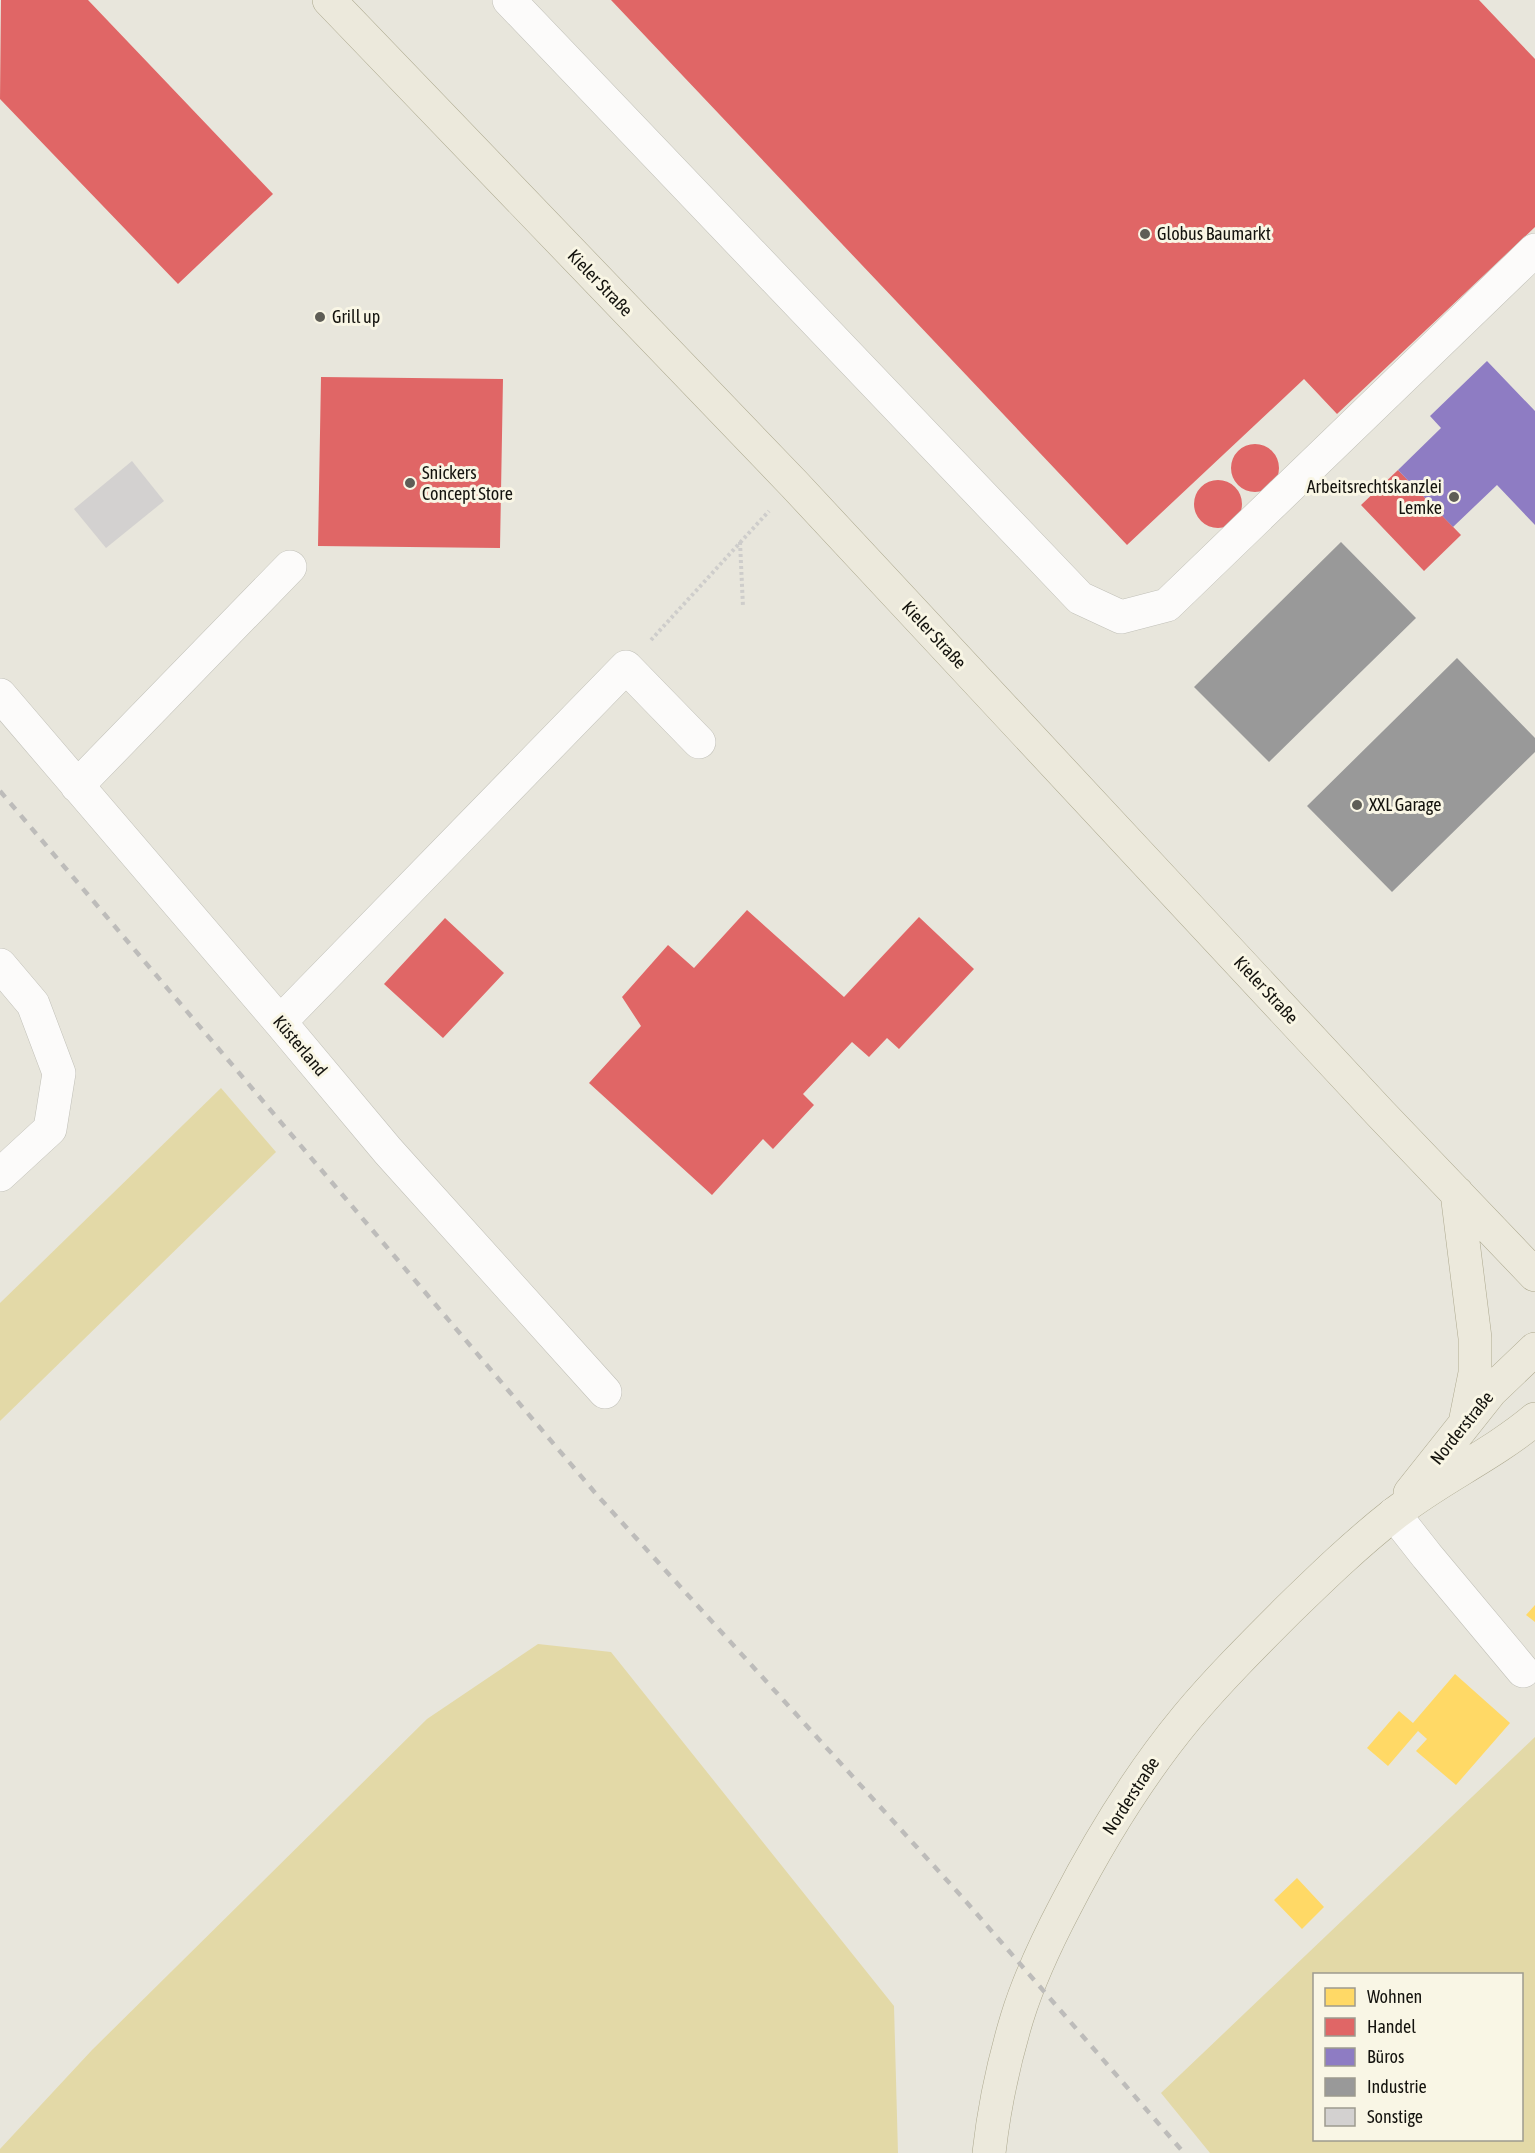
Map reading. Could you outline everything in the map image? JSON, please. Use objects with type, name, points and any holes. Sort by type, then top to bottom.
[{"type":"main road","name":"Kieler Straße","points":[[329,0],[794,484],[1380,1113],[1535,1275]]},
{"type":"main road","points":[[1457,1193],[1475,1338],[1475,1373],[1465,1423]]},
{"type":"main road","name":"Norderstraße","points":[[1395,1514],[1491,1391],[1535,1348]]},
{"type":"main road","name":"Norderstraße","points":[[989,2153],[1001,2082],[1017,2017],[1047,1943],[1081,1877],[1147,1770],[1179,1727],[1237,1660],[1327,1572],[1395,1514],[1511,1438],[1535,1419]]},
{"type":"street","points":[[509,0],[1080,598],[1121,617],[1167,605],[1535,250]]},
{"type":"street","points":[[77,786],[290,567]]},
{"type":"street","points":[[280,1022],[626,667],[699,742]]},
{"type":"street","name":"Küsterland","points":[[0,695],[388,1151],[605,1392]]},
{"type":"street","points":[[0,965],[33,1004],[59,1073],[50,1130],[0,1175]]},
{"type":"street","points":[[1395,1514],[1523,1671]]},
{"type":"path","points":[[626,667],[794,484]]},
{"type":"path","points":[[740,542],[743,607]]},
{"type":"shaded area","points":[[221,1088],[276,1152],[0,1421],[0,1303]]},
{"type":"shaded area","points":[[538,1644],[611,1652],[894,2006],[898,2153],[0,2153],[0,2149],[92,2050],[427,1719]]},
{"type":"shaded area","points":[[1535,1737],[1535,2153],[1210,2153],[1161,2093]]},
{"type":"building: Wohnen","points":[[1535,1605],[1535,1622],[1526,1615]]},
{"type":"building: Wohnen","points":[[1455,1674],[1510,1723],[1456,1785],[1416,1751],[1427,1739],[1418,1731],[1388,1766],[1367,1748],[1399,1711],[1413,1723]]},
{"type":"building: Wohnen","points":[[1297,1878],[1324,1907],[1302,1929],[1274,1900]]},
{"type":"building: Handel","points":[[1,0],[88,0],[273,194],[178,284],[0,99]]},
{"type":"building: Handel","name":"Globus Baumarkt","points":[[611,0],[1479,0],[1535,59],[1535,227],[1337,414],[1304,379],[1127,545]]},
{"type":"building: Handel","name":"Snickers Concept Store","points":[[321,377],[503,379],[500,548],[318,546]]},
{"type":"building: Handel","points":[[1250,444],[1260,444],[1272,451],[1279,463],[1279,473],[1272,485],[1260,492],[1250,492],[1235,481],[1231,473],[1231,463],[1242,448]]},
{"type":"building: Handel","points":[[1398,470],[1461,535],[1424,571],[1361,505]]},
{"type":"building: Handel","points":[[1213,480],[1223,480],[1235,487],[1242,499],[1242,509],[1235,521],[1223,528],[1213,528],[1198,517],[1194,509],[1194,499],[1205,484]]},
{"type":"building: Handel","points":[[747,910],[844,997],[919,917],[974,969],[899,1049],[887,1038],[869,1057],[852,1042],[803,1094],[814,1105],[773,1149],[763,1139],[712,1195],[589,1083],[641,1026],[622,997],[668,945],[694,968]]},
{"type":"building: Handel","points":[[445,918],[504,973],[443,1038],[384,984]]},
{"type":"building: Büros","points":[[1487,361],[1535,411],[1535,525],[1497,485],[1453,527],[1398,470],[1441,428],[1430,416]]},
{"type":"building: Industrie","points":[[1341,542],[1416,618],[1269,762],[1194,687]]},
{"type":"building: Industrie","points":[[1457,658],[1535,738],[1535,752],[1392,892],[1307,806]]},
{"type":"building: Sonstige","points":[[132,461],[164,501],[106,548],[74,509]]},
{"type":"railway","points":[[0,791],[597,1495],[963,1898],[1184,2153]]},
{"type":"place","name":"Globus Baumarkt","points":[[1145,234]]},
{"type":"place","name":"Grill up","points":[[320,317]]},
{"type":"place","name":"Snickers Concept Store","points":[[410,483]]},
{"type":"place","name":"Arbeitsrechtskanzlei Lemke","points":[[1454,497]]},
{"type":"place","name":"XXL Garage","points":[[1357,805]]}]
